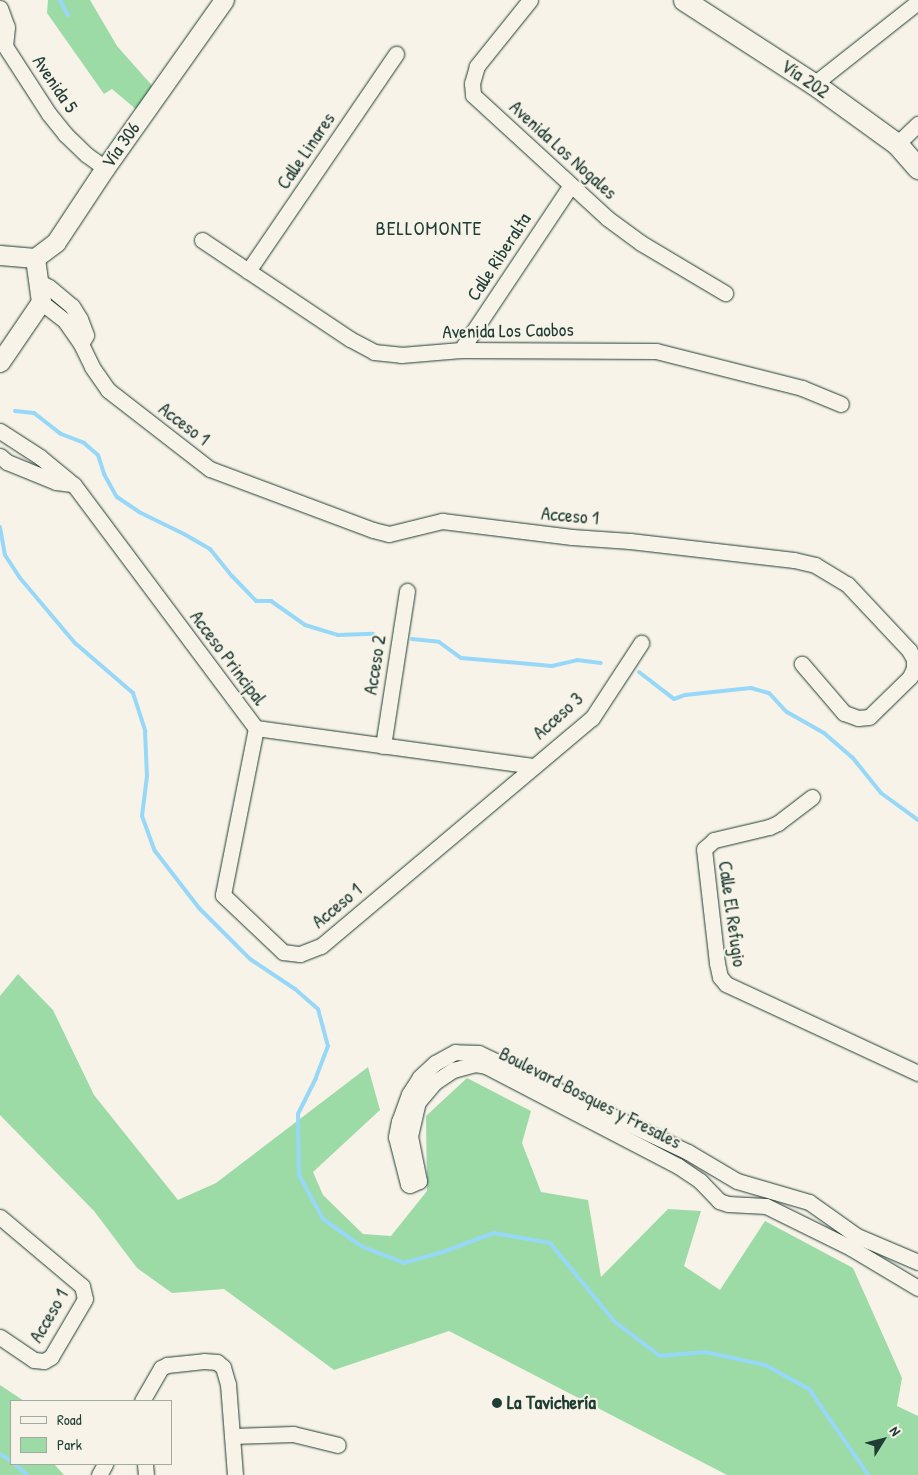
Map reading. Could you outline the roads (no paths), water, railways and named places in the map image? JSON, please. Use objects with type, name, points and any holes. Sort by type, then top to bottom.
[{"type":"main road","name":"Vía 202","points":[[684,0],[814,84],[897,144],[918,168]]},
{"type":"street","name":"Vía 306","points":[[35,258],[56,242],[105,168],[224,0]]},
{"type":"street","name":"Avenida Los Nogales","points":[[530,0],[477,66],[472,83],[473,95],[608,218],[641,243],[725,293]]},
{"type":"street","points":[[814,84],[918,2]]},
{"type":"street","name":"Avenida 5","points":[[0,8],[7,27],[4,46],[65,134],[87,155],[105,168]]},
{"type":"street","name":"Calle Linares","points":[[248,271],[396,54]]},
{"type":"street","points":[[897,144],[918,124]]},
{"type":"street","name":"Calle Riberalta","points":[[461,350],[571,185]]},
{"type":"street","name":"Avenida Los Caobos","points":[[202,240],[350,339],[374,352],[400,355],[461,350],[656,351],[802,388],[841,404]]},
{"type":"street","points":[[0,255],[35,258],[42,302],[0,362]]},
{"type":"street","name":"Acceso 1","points":[[38,281],[49,287],[72,306],[80,319],[86,335],[81,344]]},
{"type":"street","name":"Acceso 1","points":[[42,302],[65,321],[108,390],[210,469],[373,530],[389,534],[442,522],[572,537],[630,541],[785,559],[815,565],[847,584],[909,650],[914,659],[914,668],[910,676],[869,717],[858,718],[844,713],[802,664]]},
{"type":"street","name":"Acceso Principal","points":[[0,431],[40,457],[74,485],[256,728],[532,766]]},
{"type":"street","points":[[0,456],[7,462],[56,482],[74,485]]},
{"type":"street","name":"Acceso 2","points":[[383,746],[407,591]]},
{"type":"street","name":"Acceso 3","points":[[532,766],[592,718],[641,643]]},
{"type":"street","name":"Acceso 1","points":[[256,728],[223,895],[283,952],[300,954],[321,946],[532,766]]},
{"type":"street","name":"Calle El Refugio","points":[[812,797],[778,823],[714,840],[704,849],[716,963],[720,977],[726,984],[918,1073]]},
{"type":"street","name":"Boulevard Bosques y Fresales","points":[[918,1262],[857,1236],[809,1202],[737,1181],[688,1152],[480,1052],[456,1052],[435,1063],[420,1077],[409,1094],[399,1121],[396,1137],[408,1184],[410,1185],[419,1181],[410,1136],[418,1102],[435,1082],[454,1070],[475,1064],[486,1066],[678,1166],[700,1182],[720,1201],[766,1206],[851,1248],[918,1288]]},
{"type":"street","name":"Acceso 1","points":[[0,1217],[82,1286],[86,1299],[51,1357],[44,1361],[34,1360],[0,1337]]},
{"type":"street","points":[[143,1400],[161,1368],[167,1365],[204,1361],[217,1362],[227,1374],[235,1475]]},
{"type":"street","points":[[232,1436],[293,1434],[338,1445]]},
{"type":"waterway","points":[[60,0],[68,15]]},
{"type":"waterway","points":[[15,411],[34,413],[61,434],[84,443],[98,455],[104,474],[117,497],[139,512],[210,549],[256,601],[271,601],[305,625],[338,635],[373,634]]},
{"type":"waterway","points":[[0,527],[5,555],[20,578],[75,643],[133,693],[145,731],[147,776],[142,816],[155,851],[199,908],[250,959],[295,989],[318,1009],[328,1046],[316,1078],[298,1114],[299,1175],[323,1219],[361,1246],[404,1263],[440,1253],[494,1233],[550,1243],[615,1322],[660,1356],[705,1352],[765,1365],[809,1389],[868,1475]]},
{"type":"waterway","points":[[412,639],[439,642],[461,658],[552,666],[577,660],[601,663]]},
{"type":"waterway","points":[[639,672],[674,699],[685,695],[751,688],[769,693],[787,712],[824,733],[852,757],[881,793],[918,820]]},
{"type":"waterway","points":[[0,1454],[10,1460]]},
{"type":"waterway","points":[[16,1465],[27,1475]]},
{"type":"place","name":"La Tavichería","points":[[497,1403]]},
{"type":"district","name":"BELLOMONTE","points":[[429,227]]}]
